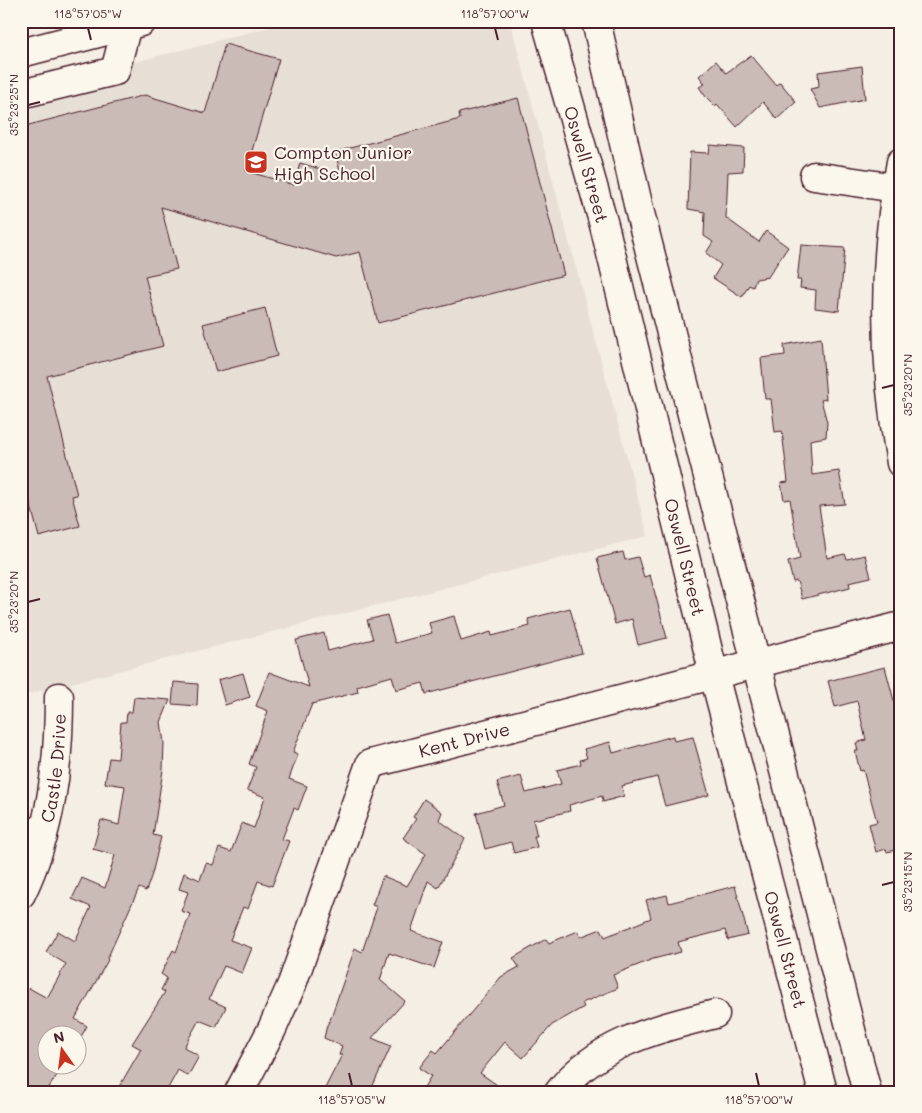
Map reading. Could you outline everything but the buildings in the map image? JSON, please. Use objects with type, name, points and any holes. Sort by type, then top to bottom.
[{"type":"main road","name":"Oswell Street","points":[[546,21],[604,225],[714,675],[823,1092]]},
{"type":"main road","name":"Oswell Street","points":[[596,21],[640,213],[866,1092]]},
{"type":"main road","points":[[21,53],[135,23]]},
{"type":"main road","points":[[21,94],[115,71],[135,23]]},
{"type":"main road","points":[[814,176],[898,175],[887,291],[888,350],[894,423],[901,462]]},
{"type":"main road","name":"Kent Drive","points":[[239,1092],[272,1029],[292,984],[370,764],[901,626]]},
{"type":"main road","name":"Castle Drive","points":[[21,894],[32,833],[53,794],[59,750],[59,697]]},
{"type":"main road","points":[[559,1092],[588,1064],[610,1049],[636,1036],[715,1014]]},
{"type":"shaded area","points":[[293,21],[510,21],[648,536],[21,696],[21,92]]},
{"type":"place","name":"Compton Junior High School","points":[[256,162]]}]
